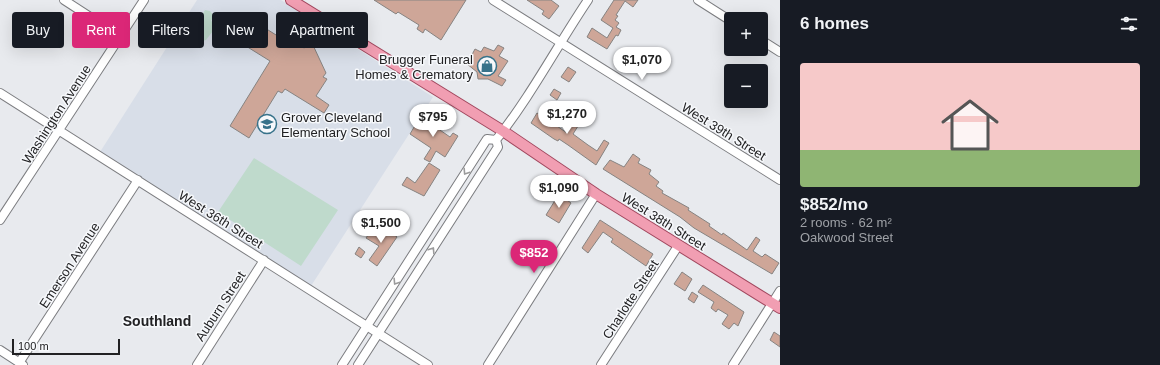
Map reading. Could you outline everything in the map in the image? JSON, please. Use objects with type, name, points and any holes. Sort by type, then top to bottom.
[{"type":"main road","name":"West 38th Street","points":[[290,0],[503,131],[596,194],[776,306]]},
{"type":"street","points":[[64,0],[82,12]]},
{"type":"street","name":"Washington Avenue","points":[[130,22],[144,0]]},
{"type":"street","name":"West 39th Street","points":[[493,0],[780,180]]},
{"type":"street","points":[[496,140],[531,90],[560,41],[588,0]]},
{"type":"street","points":[[698,0],[724,17]]},
{"type":"street","points":[[768,44],[780,52]]},
{"type":"street","name":"Washington Avenue","points":[[0,220],[60,131],[113,48]]},
{"type":"street","name":"West 36th Street","points":[[0,93],[428,365]]},
{"type":"street","points":[[342,365],[487,139],[496,140]]},
{"type":"street","points":[[358,365],[498,147],[496,140]]},
{"type":"street","name":"Emerson Avenue","points":[[21,364],[138,180]]},
{"type":"street","points":[[488,365],[596,194]]},
{"type":"street","name":"Charlotte Street","points":[[602,365],[678,246]]},
{"type":"street","name":"Auburn Street","points":[[197,365],[264,260]]},
{"type":"street","points":[[733,365],[776,306],[780,291]]},
{"type":"street","points":[[0,350],[21,364]]},
{"type":"shaded area","name":"Grover Cleveland Elementary School","points":[[197,0],[281,0],[300,12],[276,12],[276,48],[356,48],[433,97],[311,286],[100,152],[166,48],[204,48],[204,12],[189,12]]},
{"type":"green space","points":[[205,10],[210,11],[212,14],[212,32],[204,41],[204,12]]},
{"type":"green space","points":[[254,158],[338,210],[301,266],[218,212]]},
{"type":"building","points":[[374,0],[466,0],[441,40],[425,29],[423,33],[417,29],[419,25],[398,12],[396,14]]},
{"type":"building","points":[[527,0],[551,0],[559,6],[549,19],[542,14],[544,11]]},
{"type":"building","points":[[614,0],[638,0],[633,7],[625,1],[616,15],[618,16],[615,20],[619,23],[616,27],[621,30],[607,49],[587,37],[592,28],[607,38],[613,28],[601,20]]},
{"type":"building","points":[[268,30],[276,35],[276,48],[314,48],[326,73],[323,77],[327,79],[316,96],[329,105],[324,113],[285,89],[282,93],[278,91],[249,138],[230,126],[270,61],[249,48],[268,48]]},
{"type":"building","points":[[498,45],[504,48],[499,56],[508,61],[498,76],[506,80],[502,86],[488,79],[478,79],[477,72],[467,64],[475,49],[481,52],[484,47],[494,51]]},
{"type":"building","points":[[568,67],[576,72],[569,82],[561,77]]},
{"type":"building","points":[[554,89],[561,93],[557,100],[550,95]]},
{"type":"building","points":[[551,106],[563,116],[557,126],[567,133],[575,120],[580,123],[573,134],[588,145],[597,151],[604,140],[609,143],[596,165],[559,139],[558,141],[554,139],[531,123],[537,113],[544,117]]},
{"type":"building","points":[[420,117],[438,126],[437,128],[450,137],[453,133],[458,136],[445,157],[436,151],[430,162],[424,159],[431,148],[410,134]]},
{"type":"building","points":[[633,154],[640,159],[638,163],[651,170],[649,174],[659,182],[656,186],[663,191],[662,193],[689,208],[688,210],[710,224],[709,226],[722,235],[723,233],[747,250],[756,237],[760,240],[753,251],[762,257],[765,254],[779,263],[772,274],[694,228],[680,217],[603,169],[610,160],[624,167]]},
{"type":"building","points":[[429,163],[440,170],[424,196],[402,185],[407,177],[415,183]]},
{"type":"building","points":[[559,194],[571,203],[559,223],[546,215]]},
{"type":"building","points":[[600,220],[653,254],[646,266],[611,242],[613,239],[603,232],[588,253],[582,248]]},
{"type":"building","points":[[373,228],[382,234],[388,230],[397,237],[377,266],[369,260],[379,246],[366,238]]},
{"type":"building","points":[[359,247],[365,252],[361,258],[355,254]]},
{"type":"building","points":[[682,272],[692,279],[685,291],[674,284]]},
{"type":"building","points":[[703,285],[744,312],[738,326],[734,323],[729,329],[722,324],[728,315],[718,309],[716,312],[711,308],[714,302],[698,292]]},
{"type":"building","points":[[692,292],[698,296],[694,303],[688,299]]},
{"type":"building","points":[[774,332],[780,336],[780,347],[770,340]]},
{"type":"place","name":"Brugger Funeral Homes & Crematory","points":[[487,66]]},
{"type":"place","name":"Grover Cleveland Elementary School","points":[[267,124]]},
{"type":"district","name":"Southland","points":[[157,321]]}]
